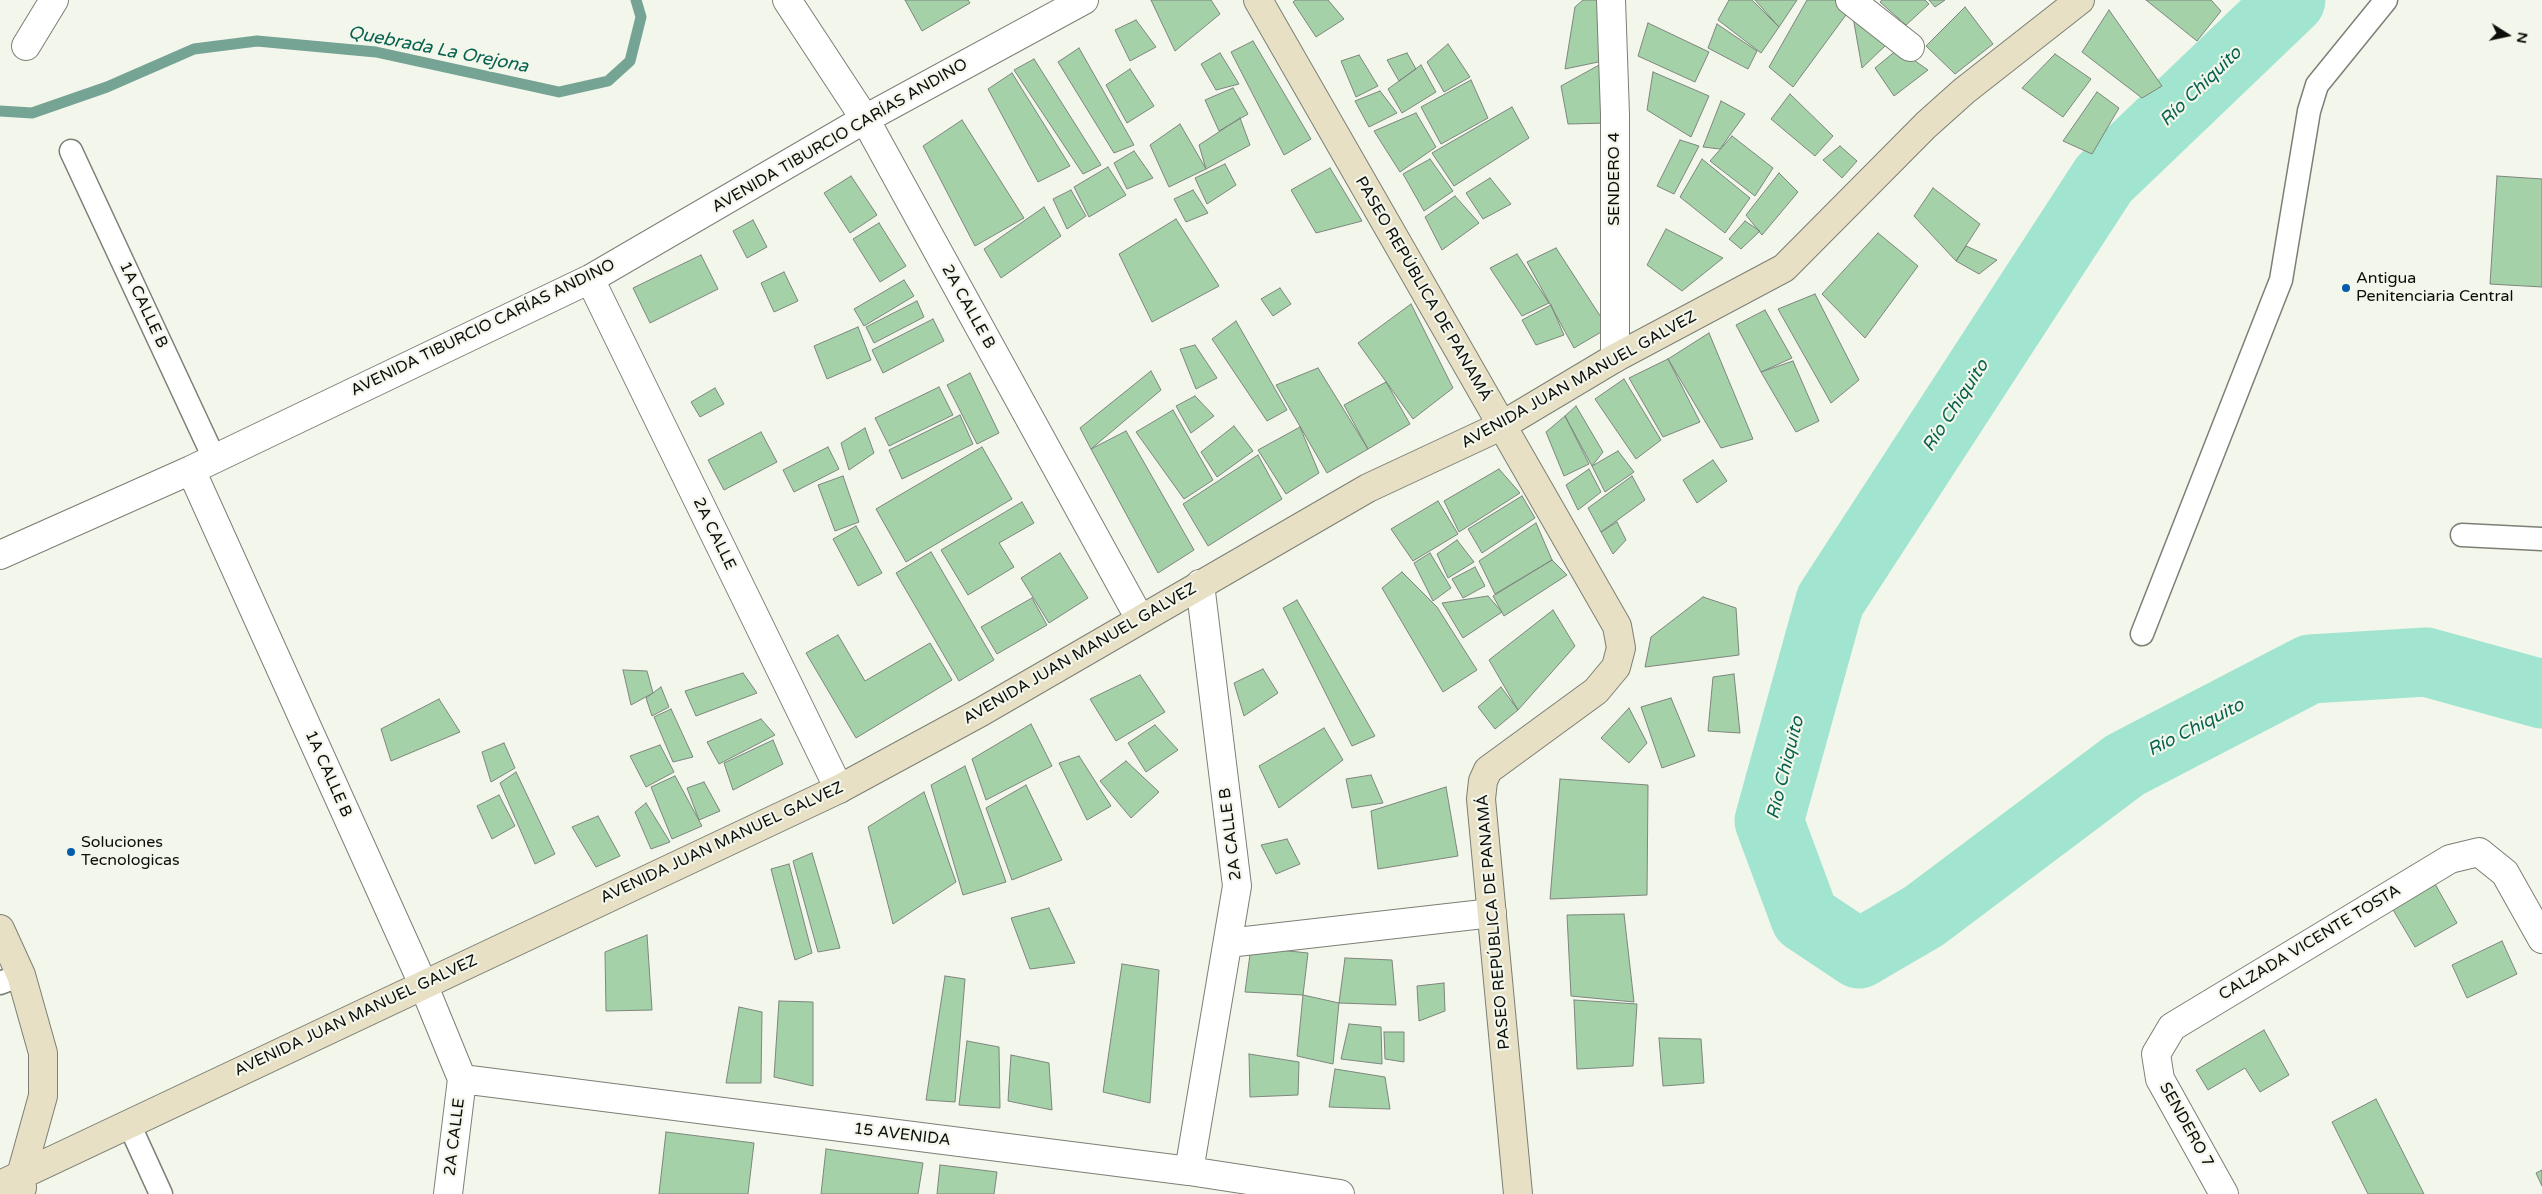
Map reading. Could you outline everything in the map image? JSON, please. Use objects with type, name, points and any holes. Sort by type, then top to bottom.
[{"type":"street","points":[[26,46],[54,0]]},
{"type":"street","name":"2A CALLE B","points":[[788,0],[865,120],[1140,619]]},
{"type":"street","name":"AVENIDA TIBURCIO CARÍAS ANDINO","points":[[0,556],[202,464],[590,279],[865,120],[1084,0]]},
{"type":"street","name":"PASEO REPÚBLICA DE PANAMÁ","points":[[1258,0],[1617,626],[1621,648],[1616,667],[1596,691],[1488,770],[1483,781],[1481,799],[1518,1194]]},
{"type":"street","name":"SENDERO 4","points":[[1610,0],[1615,114],[1615,358]]},
{"type":"street","points":[[1850,0],[1910,46]]},
{"type":"street","name":"AVENIDA JUAN MANUEL GALVEZ","points":[[14,1185],[129,1124],[839,788],[981,712],[1368,488],[1501,426],[1615,358],[1784,268],[1926,126],[1964,91],[2080,0]]},
{"type":"street","name":"2A CALLE","points":[[590,279],[839,788]]},
{"type":"street","name":"1A CALLE B","points":[[202,464],[462,1079]]},
{"type":"street","name":"2A CALLE B","points":[[1189,1171],[1237,886],[1200,584]]},
{"type":"street","name":"CALZADA VICENTE TOSTA","points":[[2156,1054],[2172,1027],[2450,859],[2479,852],[2505,873],[2542,939]]},
{"type":"street","points":[[1228,943],[1439,921],[1492,913]]},
{"type":"street","points":[[0,929],[10,979],[43,1053],[43,1096],[14,1185]]},
{"type":"street","name":"SENDERO 7","points":[[2156,1054],[2160,1079],[2224,1194]]},
{"type":"street","name":"2A CALLE","points":[[448,1194],[462,1079]]},
{"type":"street","name":"15 AVENIDA","points":[[462,1079],[1189,1171],[1340,1194]]},
{"type":"lane","points":[[2142,634],[2281,280],[2309,111],[2317,85],[2386,0]]},
{"type":"lane","name":"1A CALLE B","points":[[71,151],[202,464]]},
{"type":"lane","points":[[2462,535],[2542,539]]},
{"type":"lane","points":[[129,1124],[157,1193]]},
{"type":"building","points":[[905,0],[968,0],[970,3],[922,31]]},
{"type":"building","points":[[1151,0],[1211,0],[1220,14],[1175,51]]},
{"type":"building","points":[[1296,0],[1328,0],[1344,19],[1316,37],[1293,2]]},
{"type":"building","points":[[1583,0],[1597,0],[1603,61],[1565,69],[1575,7]]},
{"type":"building","points":[[1729,0],[1752,0],[1779,27],[1761,53],[1718,20]]},
{"type":"building","points":[[1755,0],[1797,0],[1779,27]]},
{"type":"building","points":[[1807,0],[1840,0],[1851,8],[1793,87],[1769,67]]},
{"type":"building","points":[[1882,0],[1925,0],[1929,4],[1906,25],[1880,2]]},
{"type":"building","points":[[1929,0],[1945,0],[1935,7]]},
{"type":"building","points":[[2146,0],[2211,0],[2221,11],[2197,41]]},
{"type":"building","points":[[1965,7],[1993,44],[1955,74],[1926,46]]},
{"type":"building","points":[[2109,10],[2162,86],[2142,98],[2082,52]]},
{"type":"building","points":[[1853,17],[1886,45],[1862,68]]},
{"type":"building","points":[[1136,20],[1156,47],[1130,61],[1115,30]]},
{"type":"building","points":[[1648,23],[1709,52],[1695,82],[1638,56]]},
{"type":"building","points":[[1717,24],[1757,51],[1748,69],[1708,48]]},
{"type":"building","points":[[1253,41],[1311,139],[1284,155],[1231,52]]},
{"type":"building","points":[[1448,44],[1470,77],[1444,92],[1427,62]]},
{"type":"building","points":[[1079,48],[1134,145],[1114,153],[1058,62]]},
{"type":"building","points":[[1898,49],[1928,70],[1894,96],[1875,68]]},
{"type":"building","points":[[1220,53],[1239,84],[1216,90],[1201,64]]},
{"type":"building","points":[[1407,53],[1416,69],[1399,81],[1387,60]]},
{"type":"building","points":[[2055,54],[2091,79],[2063,117],[2022,88]]},
{"type":"building","points":[[1359,55],[1378,86],[1356,97],[1341,61]]},
{"type":"building","points":[[1034,59],[1101,165],[1083,174],[1014,70]]},
{"type":"building","points":[[1601,64],[1608,123],[1568,124],[1561,86]]},
{"type":"building","points":[[1421,65],[1436,92],[1402,113],[1388,89]]},
{"type":"building","points":[[1130,69],[1154,106],[1127,123],[1106,85]]},
{"type":"building","points":[[1653,72],[1709,96],[1691,137],[1647,110]]},
{"type":"building","points":[[1012,73],[1070,166],[1038,182],[988,89]]},
{"type":"building","points":[[1471,80],[1488,118],[1441,144],[1421,107]]},
{"type":"building","points":[[1233,88],[1248,114],[1219,131],[1205,100]]},
{"type":"building","points":[[1380,91],[1397,113],[1369,127],[1355,101]]},
{"type":"building","points":[[2097,92],[2119,108],[2092,154],[2063,141]]},
{"type":"building","points":[[1790,94],[1833,136],[1815,156],[1771,119]]},
{"type":"building","points":[[1721,101],[1745,114],[1720,149],[1703,147]]},
{"type":"building","points":[[1512,107],[1529,138],[1454,186],[1432,153]]},
{"type":"building","points":[[1416,113],[1436,147],[1400,172],[1374,131]]},
{"type":"building","points":[[1240,118],[1250,145],[1206,169],[1199,145]]},
{"type":"building","points":[[962,120],[1024,218],[975,246],[923,146]]},
{"type":"building","points":[[1180,124],[1206,169],[1169,187],[1150,145]]},
{"type":"building","points":[[1732,136],[1773,168],[1755,196],[1710,161]]},
{"type":"building","points":[[1680,140],[1699,146],[1674,194],[1657,186]]},
{"type":"building","points":[[1840,146],[1857,161],[1842,178],[1823,160]]},
{"type":"building","points":[[1134,151],[1153,178],[1127,189],[1114,163]]},
{"type":"building","points":[[1430,159],[1453,191],[1424,211],[1403,174]]},
{"type":"building","points":[[1702,159],[1750,198],[1725,233],[1680,197]]},
{"type":"building","points":[[1225,164],[1236,185],[1207,204],[1195,178]]},
{"type":"building","points":[[1108,167],[1126,195],[1089,217],[1074,187]]},
{"type":"building","points":[[1330,168],[1362,221],[1316,233],[1291,190]]},
{"type":"building","points":[[1779,173],[1798,192],[1762,235],[1746,215]]},
{"type":"building","points":[[851,176],[877,215],[850,233],[824,193]]},
{"type":"building","points":[[2497,176],[2542,179],[2542,287],[2490,284]]},
{"type":"building","points":[[1490,178],[1511,204],[1483,219],[1466,193]]},
{"type":"building","points":[[1933,188],[1980,224],[1956,261],[1914,216]]},
{"type":"building","points":[[1071,190],[1086,216],[1067,229],[1053,199]]},
{"type":"building","points":[[1193,190],[1208,213],[1186,222],[1174,199]]},
{"type":"building","points":[[1455,196],[1479,223],[1442,250],[1425,217]]},
{"type":"building","points":[[1044,207],[1061,236],[1001,278],[984,249]]},
{"type":"building","points":[[1176,219],[1219,286],[1152,322],[1119,254]]},
{"type":"building","points":[[753,220],[767,247],[747,258],[733,231]]},
{"type":"building","points":[[1745,221],[1760,231],[1741,249],[1729,239]]},
{"type":"building","points":[[879,223],[906,266],[880,282],[853,239]]},
{"type":"building","points":[[1666,229],[1723,258],[1682,291],[1647,265]]},
{"type":"building","points":[[1878,233],[1918,266],[1865,338],[1822,294]]},
{"type":"building","points":[[1966,246],[1997,260],[1979,274],[1956,261]]},
{"type":"building","points":[[1556,248],[1608,328],[1574,348],[1527,262]]},
{"type":"building","points":[[1517,254],[1549,303],[1522,316],[1490,268]]},
{"type":"building","points":[[701,255],[718,289],[650,323],[633,288]]},
{"type":"building","points":[[784,272],[798,301],[774,312],[761,283]]},
{"type":"building","points":[[904,280],[914,296],[864,326],[854,309]]},
{"type":"building","points":[[1280,288],[1291,304],[1273,316],[1261,299]]},
{"type":"building","points":[[1815,294],[1859,380],[1831,403],[1778,309]]},
{"type":"building","points":[[917,301],[924,317],[874,343],[866,327]]},
{"type":"building","points":[[1411,304],[1453,388],[1413,419],[1358,343]]},
{"type":"building","points":[[1551,305],[1564,335],[1536,345],[1522,320]]},
{"type":"building","points":[[1765,310],[1792,358],[1761,372],[1736,325]]},
{"type":"building","points":[[933,319],[944,341],[883,373],[872,350]]},
{"type":"building","points":[[1236,321],[1287,410],[1267,421],[1212,339]]},
{"type":"building","points":[[858,327],[871,360],[827,379],[814,346]]},
{"type":"building","points":[[1709,333],[1753,439],[1721,448],[1668,359]]},
{"type":"building","points":[[1195,345],[1217,378],[1196,389],[1180,349]]},
{"type":"building","points":[[1668,359],[1700,422],[1663,437],[1629,378]]},
{"type":"building","points":[[1793,361],[1819,421],[1796,432],[1761,372]]},
{"type":"building","points":[[1318,368],[1368,449],[1327,473],[1276,385]]},
{"type":"building","points":[[1151,371],[1161,390],[1091,449],[1080,428]]},
{"type":"building","points":[[970,373],[999,433],[977,444],[947,385]]},
{"type":"building","points":[[1624,379],[1661,440],[1636,459],[1595,399]]},
{"type":"building","points":[[1386,382],[1410,424],[1368,449],[1344,405]]},
{"type":"building","points":[[939,387],[953,415],[889,446],[875,418]]},
{"type":"building","points":[[715,388],[724,404],[700,417],[691,402]]},
{"type":"building","points":[[1195,396],[1214,416],[1191,433],[1176,406]]},
{"type":"building","points":[[1576,406],[1603,452],[1592,466],[1565,416]]},
{"type":"building","points":[[1173,410],[1213,480],[1184,499],[1136,432]]},
{"type":"building","points":[[960,415],[973,444],[902,479],[889,450]]},
{"type":"building","points":[[1565,416],[1589,464],[1564,476],[1546,432]]},
{"type":"building","points":[[1234,426],[1253,451],[1217,477],[1201,452]]},
{"type":"building","points":[[1300,427],[1319,473],[1286,494],[1258,450]]},
{"type":"building","points":[[865,428],[874,453],[849,470],[841,443]]},
{"type":"building","points":[[1126,431],[1194,550],[1158,573],[1091,449]]},
{"type":"building","points":[[761,432],[777,462],[724,490],[708,460]]},
{"type":"building","points":[[828,447],[839,469],[794,492],[783,470]]},
{"type":"building","points":[[982,447],[1012,499],[906,562],[876,509]]},
{"type":"building","points":[[1618,451],[1634,472],[1605,492],[1592,466]]},
{"type":"building","points":[[1258,455],[1282,499],[1208,546],[1183,504]]},
{"type":"building","points":[[1713,460],[1727,481],[1697,503],[1683,480]]},
{"type":"building","points":[[1499,469],[1520,493],[1459,532],[1444,501]]},
{"type":"building","points":[[1589,469],[1601,492],[1578,510],[1566,485]]},
{"type":"building","points":[[843,476],[859,522],[835,531],[818,485]]},
{"type":"building","points":[[1632,476],[1645,500],[1601,532],[1588,508]]},
{"type":"building","points":[[1522,496],[1535,518],[1482,553],[1468,529]]},
{"type":"building","points":[[1438,501],[1458,534],[1413,561],[1391,529]]},
{"type":"building","points":[[1022,502],[1034,523],[999,543],[1014,567],[968,595],[941,550]]},
{"type":"building","points":[[1617,522],[1626,540],[1613,554],[1601,532]]},
{"type":"building","points":[[1536,523],[1552,560],[1495,594],[1479,561]]},
{"type":"building","points":[[856,526],[882,573],[858,586],[833,539]]},
{"type":"building","points":[[1457,540],[1474,562],[1448,578],[1437,554]]},
{"type":"building","points":[[931,552],[994,660],[959,681],[896,573]]},
{"type":"building","points":[[1060,553],[1088,598],[1049,623],[1021,578]]},
{"type":"building","points":[[1430,553],[1451,588],[1433,601],[1414,563]]},
{"type":"building","points":[[1552,560],[1567,575],[1504,616],[1493,596]]},
{"type":"building","points":[[1475,567],[1485,586],[1463,598],[1452,579]]},
{"type":"building","points":[[1402,572],[1437,607],[1477,670],[1443,692],[1382,588]]},
{"type":"building","points":[[1488,596],[1502,612],[1463,638],[1442,603]]},
{"type":"building","points":[[1703,597],[1736,608],[1739,655],[1645,667],[1651,637]]},
{"type":"building","points":[[1032,598],[1047,625],[997,654],[981,627]]},
{"type":"building","points":[[1297,600],[1375,736],[1352,746],[1283,608]]},
{"type":"building","points":[[1553,610],[1575,646],[1518,710],[1489,660]]},
{"type":"building","points":[[838,635],[865,681],[930,643],[952,680],[856,738],[806,653]]},
{"type":"building","points":[[1263,669],[1278,693],[1244,716],[1234,683]]},
{"type":"building","points":[[623,670],[647,671],[653,693],[631,705]]},
{"type":"building","points":[[743,673],[757,693],[696,716],[685,691]]},
{"type":"building","points":[[1734,674],[1740,733],[1708,731],[1713,677]]},
{"type":"building","points":[[1140,675],[1165,712],[1116,741],[1090,699]]},
{"type":"building","points":[[661,687],[669,707],[652,716],[646,698]]},
{"type":"building","points":[[1501,687],[1518,710],[1495,729],[1478,707]]},
{"type":"building","points":[[1671,698],[1695,756],[1662,768],[1641,707]]},
{"type":"building","points":[[439,699],[460,732],[391,761],[381,729]]},
{"type":"building","points":[[1629,708],[1647,743],[1629,763],[1601,738]]},
{"type":"building","points":[[671,709],[693,757],[673,762],[654,717]]},
{"type":"building","points":[[761,719],[775,735],[719,764],[707,742]]},
{"type":"building","points":[[1031,724],[1052,766],[986,800],[972,759]]},
{"type":"building","points":[[1155,725],[1178,750],[1146,772],[1128,743]]},
{"type":"building","points":[[1324,728],[1343,760],[1279,808],[1259,766]]},
{"type":"building","points":[[773,740],[783,764],[733,790],[724,763]]},
{"type":"building","points":[[504,743],[515,768],[491,782],[482,752]]},
{"type":"building","points":[[660,745],[674,772],[646,787],[630,756]]},
{"type":"building","points":[[1079,756],[1111,806],[1087,820],[1059,763]]},
{"type":"building","points":[[1126,761],[1159,792],[1131,818],[1100,781]]},
{"type":"building","points":[[965,766],[1006,882],[963,895],[931,785]]},
{"type":"building","points":[[516,772],[555,854],[535,864],[500,783]]},
{"type":"building","points":[[1371,775],[1383,803],[1352,808],[1346,779]]},
{"type":"building","points":[[675,776],[702,826],[672,839],[651,787]]},
{"type":"building","points":[[1560,779],[1648,785],[1647,895],[1550,899]]},
{"type":"building","points":[[704,782],[720,811],[699,820],[687,788]]},
{"type":"building","points":[[1026,785],[1062,860],[1012,880],[986,808]]},
{"type":"building","points":[[1446,787],[1458,856],[1378,869],[1371,811]]},
{"type":"building","points":[[924,792],[956,882],[893,924],[868,827]]},
{"type":"building","points":[[499,795],[515,826],[492,839],[477,806]]},
{"type":"building","points":[[646,803],[670,842],[651,849],[635,812]]},
{"type":"building","points":[[598,816],[620,856],[596,867],[572,827]]},
{"type":"building","points":[[1287,839],[1300,864],[1276,874],[1261,845]]},
{"type":"building","points":[[812,853],[840,948],[818,952],[793,861]]},
{"type":"building","points":[[789,864],[812,953],[795,960],[771,869]]},
{"type":"building","points":[[2435,884],[2457,923],[2415,947],[2392,908]]},
{"type":"building","points":[[1049,908],[1075,963],[1030,969],[1011,918]]},
{"type":"building","points":[[1624,914],[1634,1002],[1571,996],[1567,915]]},
{"type":"building","points":[[647,935],[652,1010],[606,1011],[605,952]]},
{"type":"building","points":[[2502,941],[2517,974],[2467,998],[2452,965]]},
{"type":"building","points":[[1251,947],[1308,953],[1303,995],[1245,992]]},
{"type":"building","points":[[1345,958],[1392,960],[1396,1005],[1339,1003]]},
{"type":"building","points":[[1122,964],[1159,970],[1150,1103],[1103,1092]]},
{"type":"building","points":[[945,976],[965,979],[955,1102],[926,1100]]},
{"type":"building","points":[[1444,983],[1445,1011],[1419,1021],[1417,986]]},
{"type":"building","points":[[1303,995],[1339,1003],[1333,1064],[1297,1056]]},
{"type":"building","points":[[1574,1000],[1637,1004],[1633,1066],[1577,1069]]},
{"type":"building","points":[[779,1001],[813,1002],[813,1086],[774,1077]]},
{"type":"building","points":[[739,1007],[762,1012],[761,1083],[726,1083]]},
{"type":"building","points":[[1349,1024],[1381,1027],[1382,1064],[1341,1059]]},
{"type":"building","points":[[2264,1030],[2289,1075],[2260,1092],[2245,1068],[2208,1090],[2196,1070]]},
{"type":"building","points":[[1384,1032],[1404,1032],[1404,1062],[1385,1059]]},
{"type":"building","points":[[1659,1038],[1701,1039],[1704,1083],[1663,1086]]},
{"type":"building","points":[[967,1041],[999,1047],[1000,1108],[959,1105]]},
{"type":"building","points":[[1249,1054],[1299,1062],[1298,1095],[1250,1097]]},
{"type":"building","points":[[1011,1055],[1049,1063],[1052,1110],[1008,1101]]},
{"type":"building","points":[[1335,1069],[1385,1077],[1390,1109],[1329,1107]]},
{"type":"building","points":[[2376,1099],[2424,1194],[2368,1194],[2332,1122]]},
{"type":"building","points":[[666,1132],[754,1143],[748,1194],[659,1194]]},
{"type":"building","points":[[826,1149],[923,1163],[918,1194],[821,1194]]},
{"type":"building","points":[[940,1165],[997,1172],[994,1194],[937,1194]]},
{"type":"building","points":[[2542,1170],[2542,1186],[2536,1173]]},
{"type":"waterway","name":"Quebrada La Orejona","points":[[0,111],[32,113],[107,87],[194,49],[257,41],[376,52],[559,92],[608,81],[630,61],[641,17],[636,0]]},
{"type":"waterway","name":"Río Chiquito","points":[[2291,0],[2104,179],[1830,601],[1769,821],[1805,918],[1859,954],[1924,916],[2125,765],[2310,669],[2426,662],[2542,694]]},
{"type":"place","name":"Antigua Penitenciaria Central","points":[[2346,288]]},
{"type":"place","name":"Soluciones Tecnologicas","points":[[71,852]]}]
